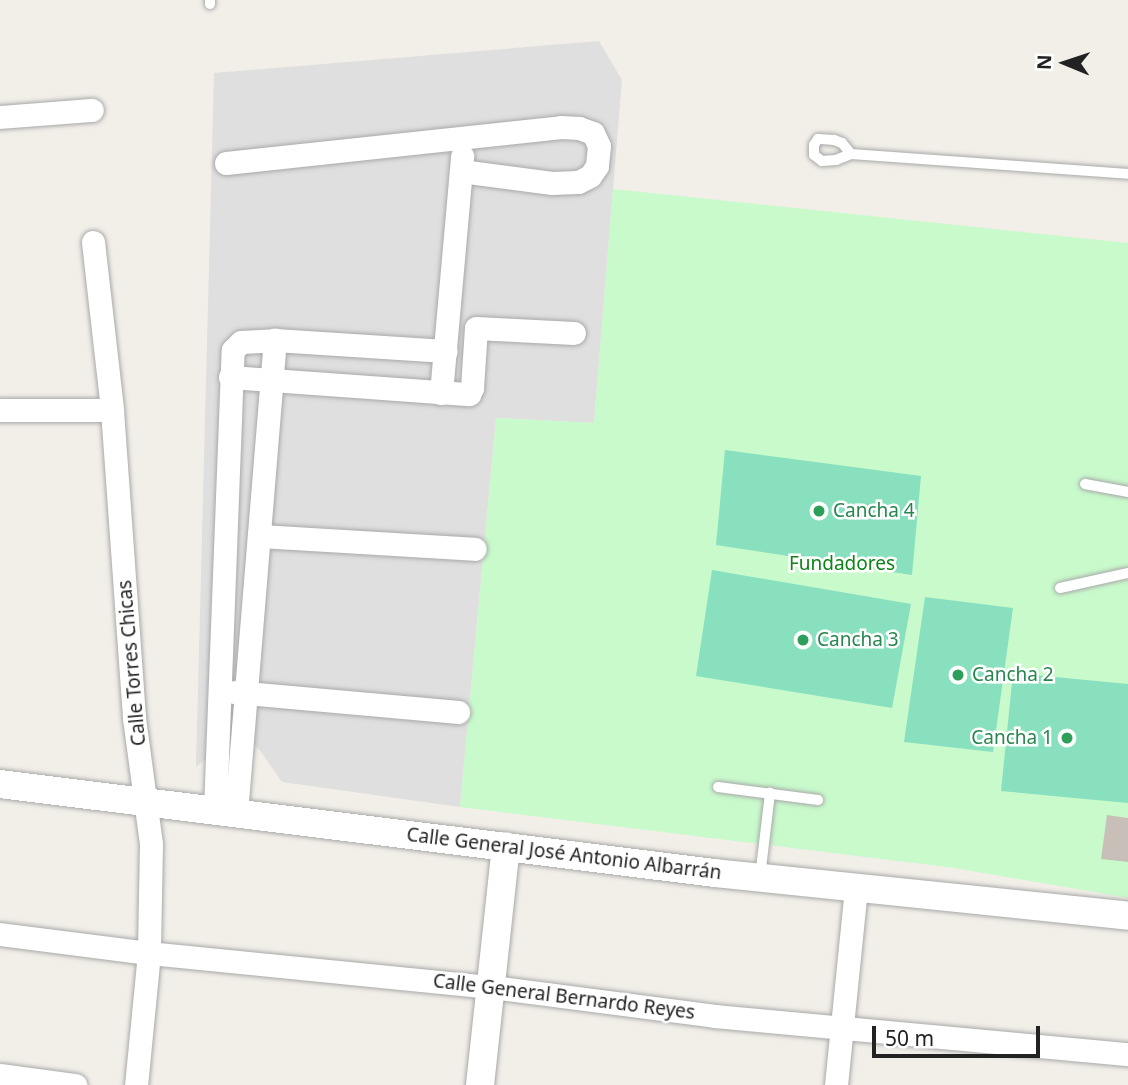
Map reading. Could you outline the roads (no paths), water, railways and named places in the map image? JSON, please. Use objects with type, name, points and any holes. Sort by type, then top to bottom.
[{"type":"street","points":[[0,117],[92,110]]},
{"type":"street","points":[[226,163],[579,128],[593,133],[599,154],[597,166],[590,176],[578,182],[552,183],[461,171]]},
{"type":"street","points":[[441,393],[463,139]]},
{"type":"street","name":"Calle Torres Chicas","points":[[93,242],[111,410],[134,718],[148,802],[151,874],[149,953],[136,1085]]},
{"type":"street","points":[[230,377],[272,378],[441,393],[471,392],[476,328]]},
{"type":"street","points":[[226,812],[218,691],[231,355],[236,345],[248,341],[275,340],[446,339],[476,328],[574,334]]},
{"type":"street","points":[[226,812],[247,693],[275,340]]},
{"type":"street","points":[[0,410],[111,410]]},
{"type":"street","points":[[260,536],[475,550]]},
{"type":"street","points":[[218,691],[458,712]]},
{"type":"street","name":"Calle General José Antonio Albarrán","points":[[0,784],[760,878],[1128,916]]},
{"type":"street","points":[[481,1085],[506,846]]},
{"type":"street","points":[[836,1085],[856,887]]},
{"type":"street","name":"Calle General Bernardo Reyes","points":[[0,934],[149,953],[492,987],[715,1016],[1128,1054]]},
{"type":"street","points":[[0,1075],[75,1085]]},
{"type":"lane","points":[[851,154],[1128,174]]},
{"type":"lane","points":[[1085,484],[1128,492]]},
{"type":"lane","points":[[1060,588],[1128,573]]},
{"type":"lane","points":[[718,787],[818,800]]},
{"type":"lane","points":[[760,878],[770,793]]},
{"type":"place","name":"Cancha 4","points":[[819,511]]},
{"type":"place","name":"Cancha 3","points":[[803,640]]},
{"type":"place","name":"Cancha 2","points":[[958,675]]},
{"type":"place","name":"Cancha 1","points":[[1067,738]]},
{"type":"park label","name":"Fundadores","points":[[842,564]]}]
